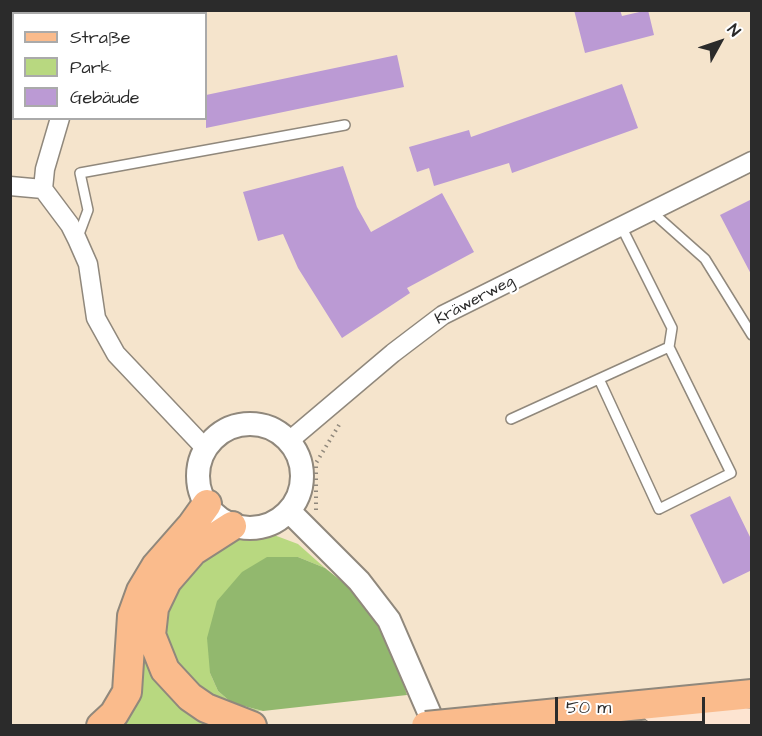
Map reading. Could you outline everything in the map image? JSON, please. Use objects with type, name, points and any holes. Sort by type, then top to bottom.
[{"type":"main road","points":[[101,726],[114,714],[127,692],[132,616],[141,591],[156,566],[207,504]]},
{"type":"main road","points":[[232,526],[193,551],[167,580],[154,608],[151,635],[165,670],[190,697],[206,708],[252,726]]},
{"type":"main road","points":[[426,726],[752,694]]},
{"type":"main road","points":[[625,706],[752,722]]},
{"type":"street","points":[[59,120],[45,169],[43,189],[70,225],[88,264],[96,318],[116,354],[206,449]]},
{"type":"street","name":"Kräwerweg","points":[[289,441],[393,353],[443,315],[752,161]]},
{"type":"street","points":[[10,186],[43,189]]},
{"type":"street","points":[[239,425],[266,426],[289,441],[300,460],[303,482],[289,511],[273,524],[257,528],[232,526],[222,521],[207,504],[199,482],[199,471],[206,449],[220,434],[239,425]]},
{"type":"street","points":[[289,511],[359,581],[389,620],[435,726]]},
{"type":"lane","points":[[77,239],[88,210],[80,173],[345,125]]},
{"type":"lane","points":[[651,212],[705,259],[752,335]]},
{"type":"lane","points":[[599,379],[659,509],[731,473],[669,346],[672,328],[621,226]]},
{"type":"lane","points":[[511,419],[669,346]]},
{"type":"path","points":[[323,544],[316,510],[316,463],[345,418]]},
{"type":"green space","points":[[274,535],[298,544],[325,568],[298,557],[210,673],[218,691],[232,703],[262,711],[232,709],[210,701],[163,652],[168,586],[231,536],[254,538]]},
{"type":"green space","points":[[267,557],[298,557],[325,568],[354,591],[394,654],[407,695],[263,711],[232,703],[218,691],[210,673],[207,638],[217,601],[242,572]]},
{"type":"green space","points":[[137,640],[227,726],[113,726]]},
{"type":"building","points":[[574,10],[620,10],[622,16],[648,10],[654,35],[585,53]]},
{"type":"building","points":[[397,55],[404,87],[206,128],[207,95]]},
{"type":"building","points":[[622,84],[638,128],[512,173],[509,163],[434,186],[429,168],[417,172],[409,147],[469,130],[471,137]]},
{"type":"building","points":[[343,166],[357,207],[371,232],[442,193],[474,252],[407,288],[410,293],[342,338],[298,268],[283,234],[258,241],[243,192]]},
{"type":"building","points":[[752,199],[752,276],[720,215]]},
{"type":"building","points":[[730,496],[752,541],[752,570],[723,584],[690,515]]}]
